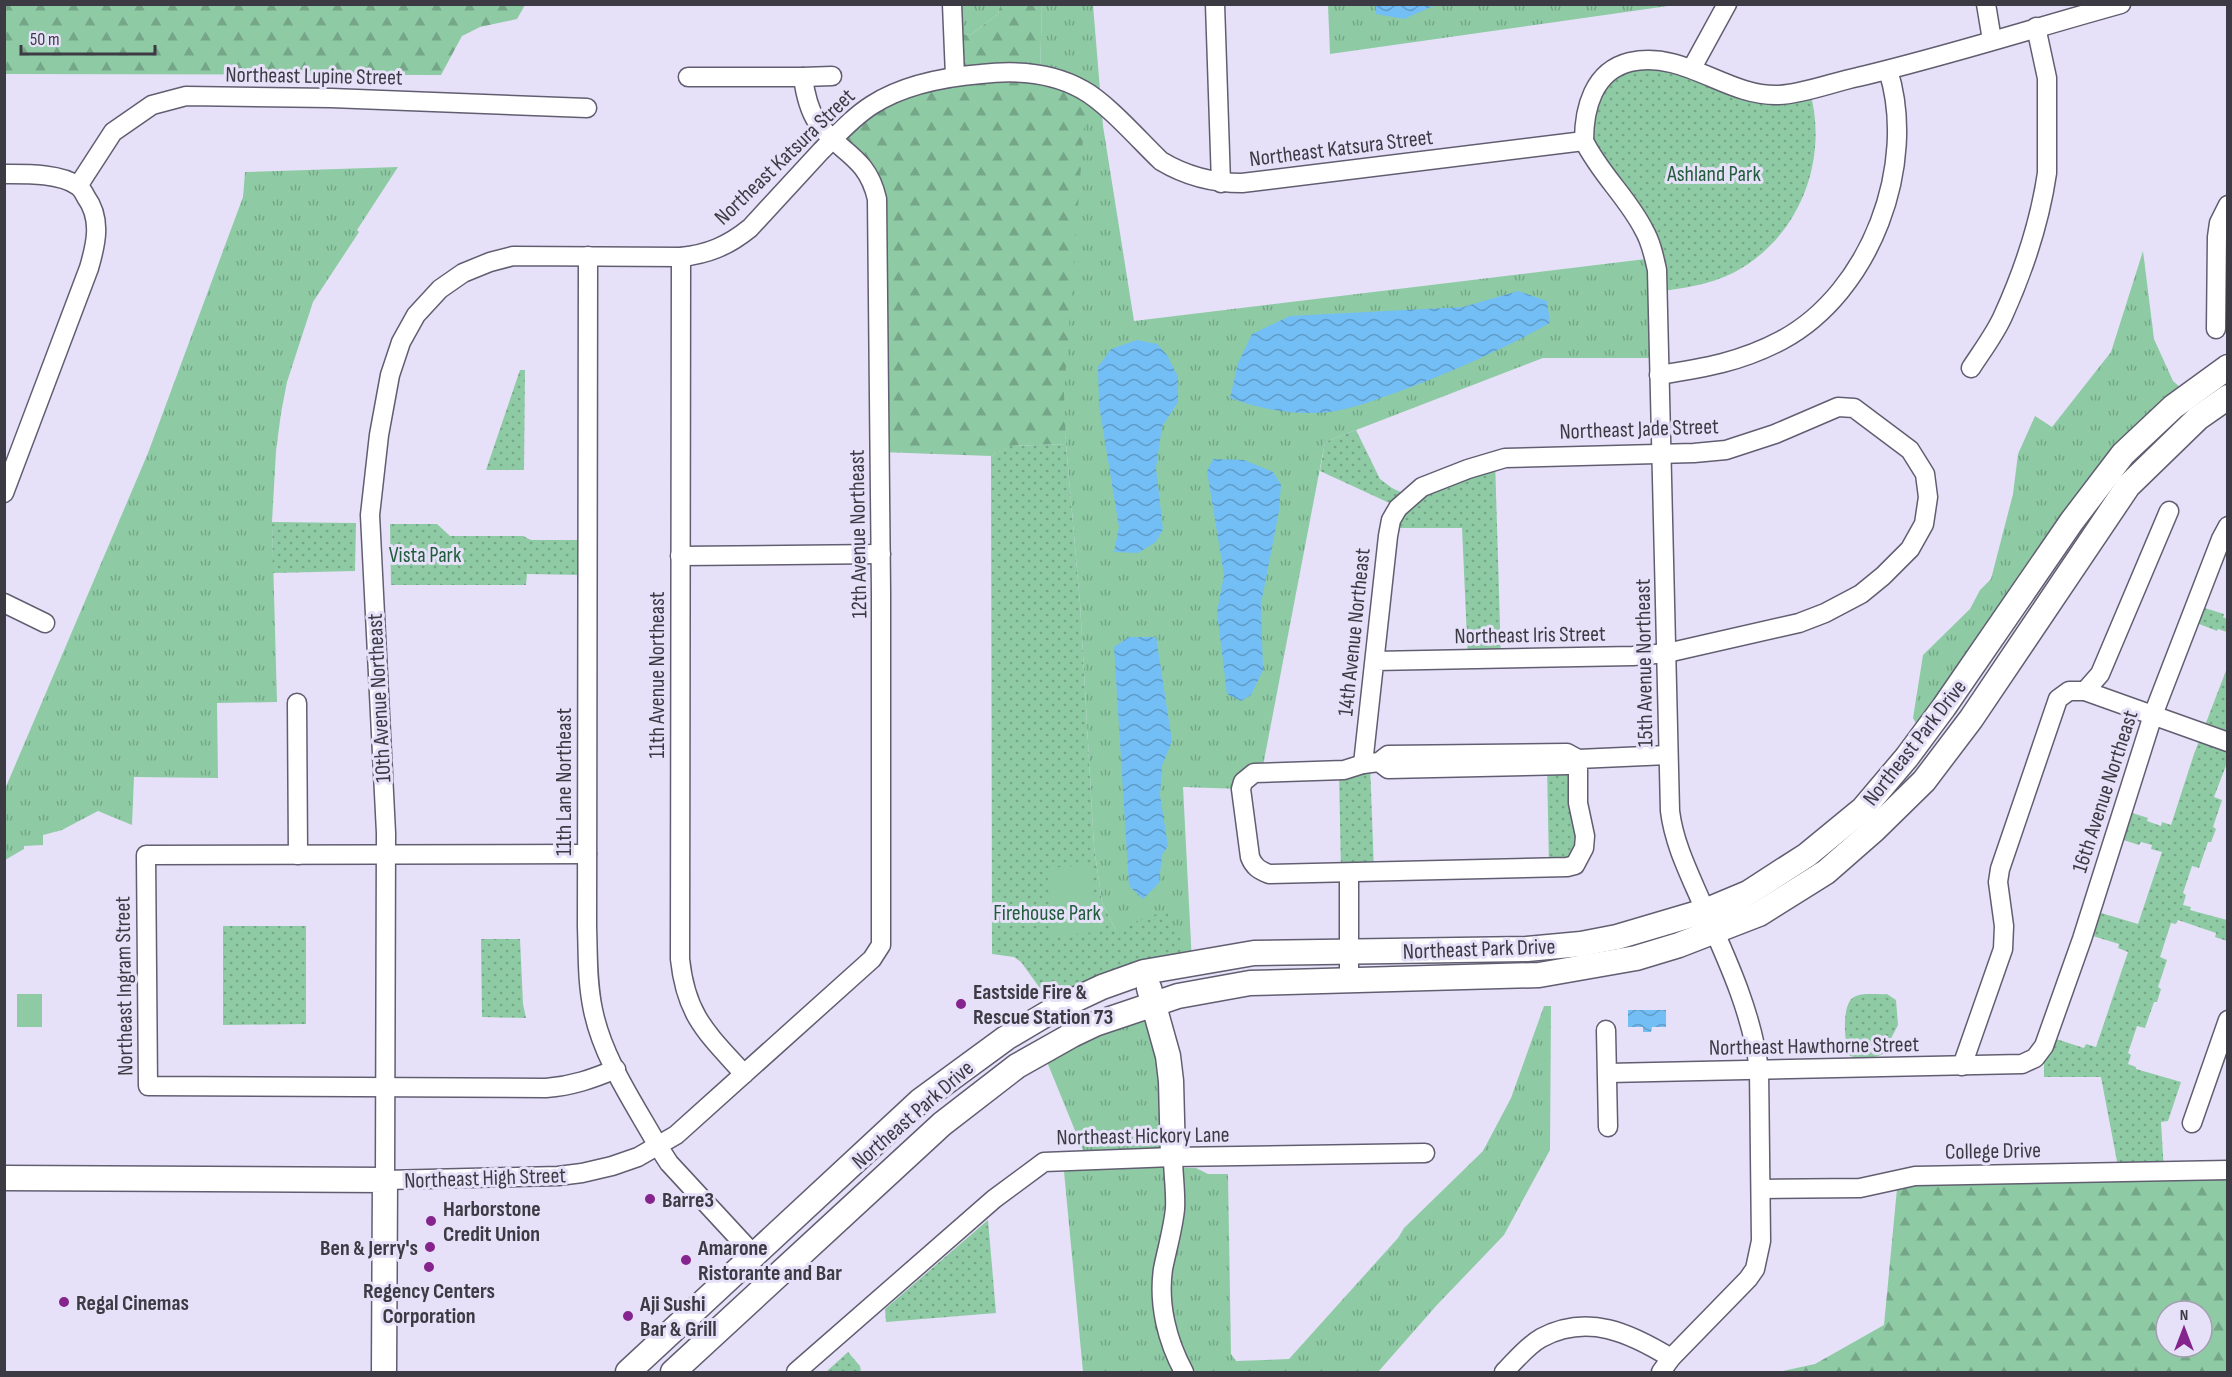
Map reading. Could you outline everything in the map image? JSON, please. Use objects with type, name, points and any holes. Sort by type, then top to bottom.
[{"type":"street","points":[[952,4],[955,76]]},
{"type":"street","points":[[1215,4],[1221,183]]},
{"type":"street","points":[[1692,68],[1727,4]]},
{"type":"street","points":[[1986,4],[1992,40]]},
{"type":"street","points":[[1584,141],[1584,119],[1588,103],[1599,81],[1612,71],[1629,63],[1648,60],[1666,61],[1692,68],[1735,88],[1761,94],[1781,94],[1888,70],[2121,4]]},
{"type":"street","points":[[1971,368],[2002,318],[2038,221],[2045,185],[2047,78],[2036,27]]},
{"type":"street","points":[[1659,375],[1716,366],[1750,355],[1783,339],[1814,318],[1849,281],[1874,231],[1892,185],[1898,136],[1893,87],[1888,70]]},
{"type":"street","name":"Northeast Katsura Street","points":[[681,257],[703,254],[735,240],[750,228],[833,139],[863,111],[889,96],[955,76],[1019,72],[1040,74],[1062,81],[1084,90],[1161,160],[1186,174],[1221,183],[1242,183],[1584,141]]},
{"type":"street","points":[[688,77],[832,76]]},
{"type":"street","name":"12th Avenue Northeast","points":[[803,77],[808,106],[833,139],[855,156],[865,169],[873,183],[877,199],[881,554],[881,945]]},
{"type":"street","name":"Northeast Lupine Street","points":[[78,186],[113,132],[152,105],[186,96],[331,98],[587,108]]},
{"type":"street","name":"15th Avenue Northeast","points":[[1584,141],[1594,162],[1644,229],[1652,247],[1657,270],[1668,755],[1673,831],[1677,847],[1748,1014],[1756,1044],[1759,1070],[1761,1241],[1755,1269],[1666,1365]]},
{"type":"street","points":[[4,174],[35,174],[78,186],[92,205],[97,224],[96,246],[4,494]]},
{"type":"street","points":[[2216,329],[2218,223],[2228,205]]},
{"type":"street","name":"10th Avenue Northeast","points":[[384,1372],[386,855],[370,515],[379,435],[390,375],[401,342],[416,315],[440,290],[463,273],[490,262],[513,256],[681,257]]},
{"type":"street","name":"11th Lane Northeast","points":[[588,256],[588,981],[601,1038],[658,1146],[669,1163],[755,1256]]},
{"type":"street","name":"11th Avenue Northeast","points":[[681,257],[680,958],[683,983],[698,1021],[744,1074]]},
{"type":"street","name":"Northeast Park Drive","points":[[673,1372],[923,1141],[1017,1066],[1095,1024],[1155,1004],[1217,988],[1250,983],[1539,975],[1636,958],[1710,922],[1748,893],[1798,862],[1863,809],[1907,757],[1944,707],[2072,521],[2123,454],[2173,407],[2228,367]]},
{"type":"street","name":"Northeast Park Drive","points":[[628,1372],[920,1101],[1006,1038],[1055,1009],[1102,987],[1144,972],[1254,953],[1527,949],[1581,944],[1759,914],[1826,872],[1874,830],[1924,781],[1971,719],[2128,486],[2198,418],[2228,397]]},
{"type":"street","name":"Northeast Jade Street","points":[[1398,508],[1422,487],[1468,469],[1506,458],[1726,450],[1775,434],[1838,407],[1854,408],[1910,450]]},
{"type":"street","name":"Northeast Iris Street","points":[[1375,661],[1633,656],[1667,653],[1768,631],[1825,613],[1860,594],[1883,576],[1910,549],[1924,524],[1928,497],[1926,474],[1910,450]]},
{"type":"street","name":"14th Avenue Northeast","points":[[1371,763],[1375,661],[1388,536],[1391,520],[1398,508]]},
{"type":"street","points":[[2085,691],[2100,675],[2169,511]]},
{"type":"street","name":"16th Avenue Northeast","points":[[2022,1064],[2035,1058],[2044,1046],[2082,939],[2153,715],[2228,526]]},
{"type":"street","points":[[680,556],[881,554]]},
{"type":"street","points":[[4,603],[45,622]]},
{"type":"street","points":[[1962,1066],[2003,949],[2004,926],[1998,882],[2000,869],[2054,706],[2062,694],[2085,691],[2228,742]]},
{"type":"street","points":[[297,703],[298,855]]},
{"type":"street","points":[[1578,759],[1578,803],[1585,836],[1582,857],[1575,865],[1269,874],[1253,865],[1250,857],[1241,789],[1243,782],[1254,772],[1344,770],[1371,763],[1388,755],[1567,753],[1578,759],[1668,755]]},
{"type":"street","name":"Northeast Ingram Street","points":[[587,854],[146,855],[148,1086],[567,1087],[616,1069]]},
{"type":"street","points":[[1349,873],[1349,981]]},
{"type":"street","name":"Northeast High Street","points":[[4,1178],[385,1180],[558,1176],[612,1166],[638,1157],[676,1135],[872,959],[881,945]]},
{"type":"street","points":[[1144,972],[1168,1056],[1171,1081],[1175,1206],[1163,1271],[1162,1299],[1174,1354],[1184,1372]]},
{"type":"street","points":[[2192,1123],[2228,1020]]},
{"type":"street","points":[[1606,1030],[1608,1127]]},
{"type":"street","name":"Northeast Hawthorne Street","points":[[1608,1074],[2022,1064]]},
{"type":"street","name":"Northeast Hickory Lane","points":[[796,1372],[994,1199],[1044,1162],[1173,1157],[1425,1153]]},
{"type":"street","name":"College Drive","points":[[1761,1189],[1860,1188],[1916,1176],[2228,1170]]},
{"type":"street","points":[[1504,1372],[1540,1338],[1565,1328],[1604,1327],[1637,1338],[1666,1365]]},
{"type":"green space","points":[[5,4],[525,5],[517,19],[480,27],[462,36],[441,75],[5,74]]},
{"type":"green space","points":[[952,5],[1000,5],[998,14],[970,35],[953,33]]},
{"type":"green space","points":[[1000,5],[1042,5],[1040,74],[1084,90],[1085,113],[1064,393],[1066,444],[1011,446],[991,456],[880,452],[877,199],[833,139],[855,118],[955,76],[953,33],[970,35],[998,14]]},
{"type":"green space","points":[[1042,5],[1093,5],[1103,126],[1134,321],[1654,258],[1659,358],[1543,358],[1325,442],[1262,771],[1241,789],[1183,787],[1192,963],[1116,931],[1102,902],[1094,847],[1080,603],[1066,444],[1040,74]]},
{"type":"green space","points":[[1328,5],[1675,5],[1330,54]]},
{"type":"green space","name":"Ashland Park","points":[[1648,60],[1735,88],[1809,88],[1815,115],[1812,169],[1804,194],[1792,218],[1776,239],[1756,258],[1733,273],[1696,286],[1657,292],[1657,270],[1606,178],[1584,119],[1599,82]]},
{"type":"green space","points":[[398,167],[313,302],[287,382],[276,451],[272,522],[277,702],[217,703],[218,778],[134,777],[132,825],[98,811],[62,830],[43,835],[43,845],[24,846],[24,849],[5,860],[5,789],[148,453],[243,197],[245,172]]},
{"type":"green space","points":[[2143,251],[2154,339],[2173,381],[2189,395],[2173,407],[1923,736],[1913,718],[1923,655],[1970,609],[1980,590],[1991,579],[2013,494],[2018,454],[2035,416],[2052,427],[2111,352]]},
{"type":"green space","points":[[520,370],[525,370],[524,470],[486,470]]},
{"type":"green space","points":[[1356,430],[1380,479],[1409,496],[1495,460],[1501,659],[1468,660],[1462,528],[1389,528],[1398,507],[1320,471],[1325,442]]},
{"type":"green space","name":"Firehouse Park","points":[[1066,444],[1080,603],[1094,847],[1102,902],[1116,931],[1166,910],[1192,963],[1055,1009],[1021,962],[1014,957],[992,954],[991,456],[1010,446]]},
{"type":"green space","name":"Vista Park","points":[[272,522],[356,523],[355,571],[273,573]]},
{"type":"green space","name":"Vista Park","points":[[390,524],[437,524],[450,536],[523,536],[531,540],[582,540],[582,575],[527,574],[526,585],[391,585]]},
{"type":"green space","points":[[2195,605],[2224,614],[2223,617],[2227,619],[2227,632],[2218,629],[2217,631],[2189,620]]},
{"type":"green space","points":[[2227,668],[2227,763],[2214,797],[2222,800],[2213,827],[2216,829],[2211,842],[2208,842],[2199,868],[2192,866],[2183,893],[2186,895],[2183,905],[2191,907],[2190,910],[2227,920],[2227,941],[2215,937],[2216,933],[2178,920],[2176,924],[2171,923],[2160,957],[2167,960],[2158,987],[2161,989],[2157,1002],[2154,1002],[2145,1028],[2137,1026],[2128,1053],[2131,1055],[2128,1064],[2136,1069],[2181,1082],[2168,1121],[2161,1122],[2164,1171],[2119,1172],[2101,1077],[2044,1077],[2044,1046],[2047,1036],[2084,1048],[2086,1044],[2096,1047],[2128,952],[2118,948],[2119,944],[2083,933],[2091,910],[2138,924],[2162,852],[2151,849],[2152,845],[2141,842],[2139,845],[2114,837],[2123,810],[2148,818],[2147,821],[2161,826],[2162,822],[2171,825],[2194,754]]},
{"type":"green space","points":[[1370,763],[1374,872],[1341,873],[1339,770]]},
{"type":"green space","points":[[1568,765],[1582,857],[1549,868],[1547,766]]},
{"type":"green space","points":[[1092,865],[1097,932],[1052,936],[1047,868]]},
{"type":"green space","points":[[223,926],[306,926],[306,1024],[223,1025]]},
{"type":"green space","points":[[481,939],[520,939],[523,1004],[526,1018],[482,1017]]},
{"type":"green space","points":[[17,994],[42,994],[42,1027],[17,1027]]},
{"type":"green space","points":[[1887,994],[1896,1000],[1898,1025],[1883,1054],[1866,1058],[1850,1056],[1846,1043],[1845,1016],[1850,1001],[1861,995]]},
{"type":"green space","points":[[1155,1004],[1173,1168],[1196,1168],[1208,1174],[1228,1174],[1231,1354],[1236,1361],[1289,1359],[1398,1238],[1404,1228],[1483,1151],[1511,1098],[1544,1006],[1551,1006],[1550,1150],[1504,1235],[1436,1306],[1378,1372],[1083,1372],[1063,1161],[1087,1160],[1043,1052]]},
{"type":"green space","points":[[2227,1170],[2227,1372],[1778,1372],[1815,1364],[1884,1325],[1898,1178]]},
{"type":"green space","points":[[988,1220],[996,1313],[886,1322],[885,1309]]},
{"type":"green space","points":[[848,1352],[860,1366],[861,1372],[826,1372]]},
{"type":"water","points":[[1438,4],[1404,19],[1376,14],[1376,5]]},
{"type":"water","points":[[1518,291],[1547,301],[1550,323],[1474,361],[1395,393],[1354,407],[1322,413],[1279,411],[1230,398],[1238,363],[1252,334],[1290,316],[1463,307]]},
{"type":"water","points":[[1137,340],[1157,344],[1167,355],[1178,377],[1178,402],[1162,427],[1156,468],[1163,529],[1156,542],[1138,553],[1114,552],[1119,527],[1099,405],[1098,367],[1111,349]]},
{"type":"water","points":[[1213,459],[1244,460],[1273,472],[1281,485],[1279,511],[1261,604],[1263,670],[1251,695],[1241,701],[1227,694],[1217,612],[1224,575],[1207,471]]},
{"type":"water","points":[[1129,637],[1156,637],[1172,741],[1162,766],[1160,795],[1168,846],[1162,855],[1159,883],[1143,899],[1129,886],[1114,647]]},
{"type":"water","points":[[1628,1010],[1666,1010],[1666,1027],[1652,1027],[1651,1032],[1643,1032],[1643,1027],[1628,1027]]},
{"type":"place","name":"Eastside Fire & Rescue Station 73","points":[[961,1004]]},
{"type":"place","name":"Barre3","points":[[650,1199]]},
{"type":"place","name":"Harborstone Credit Union","points":[[431,1221]]},
{"type":"place","name":"Ben & Jerry's","points":[[430,1247]]},
{"type":"place","name":"Amarone Ristorante and Bar","points":[[686,1260]]},
{"type":"place","name":"Regency Centers Corporation","points":[[429,1267]]},
{"type":"place","name":"Regal Cinemas","points":[[64,1302]]},
{"type":"place","name":"Aji Sushi Bar & Grill","points":[[628,1316]]}]
